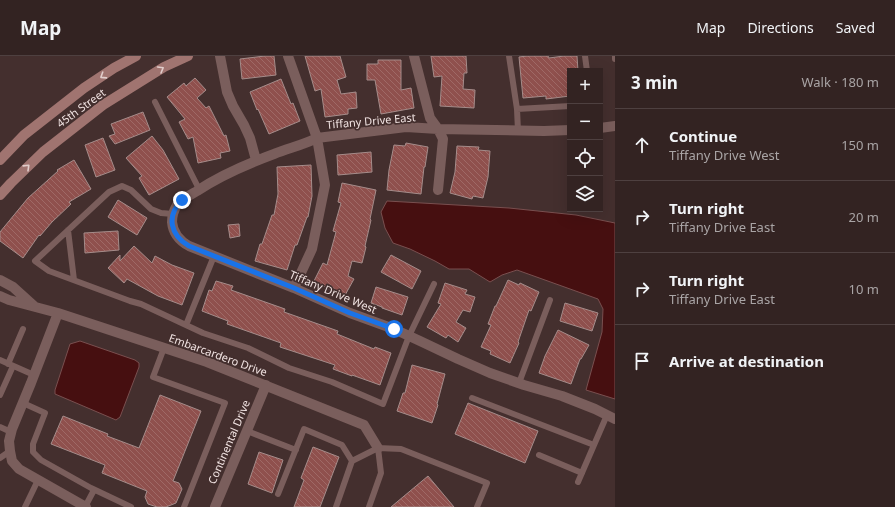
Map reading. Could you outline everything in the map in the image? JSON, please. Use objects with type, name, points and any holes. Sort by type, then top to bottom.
[{"type":"main road","name":"45th Street","points":[[0,195],[43,152],[103,105],[164,67],[188,56]]},
{"type":"main road","name":"45th Street","points":[[0,160],[24,135],[84,88],[133,57]]},
{"type":"street","points":[[220,56],[227,92],[232,106],[250,138],[256,160]]},
{"type":"street","points":[[288,56],[317,138],[325,185],[312,249],[294,288]]},
{"type":"street","points":[[414,56],[430,118],[443,139],[438,190]]},
{"type":"street","points":[[603,128],[615,126]]},
{"type":"street","name":"Tiffany Drive East","points":[[173,214],[177,205],[182,200],[232,171],[256,160],[307,143],[317,138],[406,127],[518,131],[567,130]]},
{"type":"street","name":"Tiffany Drive West","points":[[173,214],[172,225],[174,232],[182,243],[294,288],[350,313],[394,329],[458,360],[490,373],[562,396],[611,417]]},
{"type":"street","name":"Embarcardero Drive","points":[[0,280],[13,286],[35,307]]},
{"type":"street","name":"Embarcardero Drive","points":[[0,296],[9,300],[58,313],[207,362],[364,425],[378,448]]},
{"type":"street","points":[[58,313],[11,432],[9,441],[10,451],[12,461],[19,469],[86,507]]},
{"type":"street","name":"Continental Drive","points":[[215,507],[266,386]]},
{"type":"lane","points":[[509,56],[517,109],[518,131]]},
{"type":"lane","points":[[585,56],[587,68]]},
{"type":"lane","points":[[155,102],[200,189]]},
{"type":"lane","points":[[517,109],[567,106]]},
{"type":"lane","points":[[173,214],[161,214],[151,209],[131,190],[122,186],[109,192],[35,261],[50,271],[141,304],[203,333],[248,348],[289,368],[332,382],[383,404],[409,336],[434,284]]},
{"type":"lane","points":[[68,230],[74,280]]},
{"type":"lane","points":[[186,325],[214,256]]},
{"type":"lane","points":[[518,383],[550,300]]},
{"type":"lane","points":[[0,395],[23,330]]},
{"type":"lane","points":[[164,348],[153,377],[224,403],[184,507]]},
{"type":"lane","points":[[0,360],[34,375]]},
{"type":"lane","points":[[472,398],[594,445]]},
{"type":"lane","points":[[23,404],[45,413],[33,444],[33,452],[41,460],[94,490],[131,507]]},
{"type":"lane","points":[[578,482],[594,445],[611,417]]},
{"type":"lane","points":[[0,427],[11,432]]},
{"type":"lane","points":[[278,494],[304,429],[342,445],[352,461]]},
{"type":"lane","points":[[247,430],[296,450]]},
{"type":"lane","points":[[370,507],[381,473],[378,448]]},
{"type":"lane","points":[[336,507],[352,461],[378,448],[401,449],[487,483],[477,507]]},
{"type":"lane","points":[[0,458],[10,451]]},
{"type":"lane","points":[[539,456],[582,473]]},
{"type":"lane","points":[[27,506],[38,480]]},
{"type":"lane","points":[[86,507],[94,490]]},
{"type":"shaded area","points":[[387,201],[509,208],[576,215],[615,223],[615,399],[586,390],[602,332],[603,309],[598,299],[517,270],[502,275],[490,282],[469,269],[449,269],[410,249],[393,243],[385,228],[381,212]]},
{"type":"shaded area","points":[[80,341],[135,360],[139,363],[139,367],[120,417],[116,420],[55,394],[70,344]]},
{"type":"building","points":[[274,56],[276,75],[242,79],[240,59]]},
{"type":"building","points":[[305,56],[340,56],[346,77],[337,80],[341,94],[356,92],[357,108],[348,109],[348,114],[325,117],[321,89],[315,91]]},
{"type":"building","points":[[431,56],[466,56],[467,73],[464,73],[463,89],[475,90],[474,108],[440,106],[442,76],[434,77]]},
{"type":"building","points":[[548,56],[549,58],[577,56],[578,68],[567,68],[567,96],[546,99],[546,96],[523,98],[519,57]]},
{"type":"building","points":[[378,60],[401,60],[401,90],[411,88],[414,108],[381,114],[375,80],[367,80],[367,64],[378,64]]},
{"type":"building","points":[[195,78],[206,90],[197,98],[206,108],[209,106],[224,136],[226,135],[230,151],[220,153],[221,158],[198,163],[193,137],[188,139],[179,122],[185,119],[167,97],[184,83],[186,86]]},
{"type":"building","points":[[281,79],[300,121],[269,134],[250,92]]},
{"type":"building","points":[[143,112],[150,130],[115,144],[109,136],[115,134],[111,124]]},
{"type":"building","points":[[152,136],[163,150],[179,179],[149,195],[139,178],[142,176],[126,158]]},
{"type":"building","points":[[103,138],[115,170],[96,177],[85,145]]},
{"type":"building","points":[[406,143],[428,147],[421,194],[387,190],[394,145],[405,146]]},
{"type":"building","points":[[457,146],[479,147],[478,150],[490,151],[488,177],[483,198],[473,196],[472,199],[450,193],[455,172]]},
{"type":"building","points":[[371,152],[372,172],[338,175],[337,155]]},
{"type":"building","points":[[74,160],[91,189],[69,202],[71,204],[40,236],[39,235],[23,258],[0,241],[0,232],[28,198],[58,171],[57,170]]},
{"type":"building","points":[[311,165],[312,196],[308,217],[297,245],[295,245],[287,270],[255,261],[260,244],[262,244],[272,215],[274,215],[278,194],[277,167]]},
{"type":"building","points":[[342,183],[376,190],[362,263],[352,261],[348,276],[354,279],[344,297],[314,281],[323,263],[327,265],[336,232],[333,231],[341,203],[338,202]]},
{"type":"building","points":[[118,200],[147,218],[137,235],[108,217]]},
{"type":"building","points":[[239,224],[240,236],[230,238],[228,225]]},
{"type":"building","points":[[118,231],[119,250],[85,253],[84,233]]},
{"type":"building","points":[[134,246],[152,263],[155,256],[172,265],[194,273],[182,305],[158,296],[127,279],[124,283],[108,268],[120,255],[120,261]]},
{"type":"building","points":[[391,255],[421,271],[412,289],[381,272]]},
{"type":"building","points":[[508,280],[519,285],[520,283],[539,292],[531,311],[529,310],[518,342],[519,343],[510,363],[490,354],[491,351],[481,347],[491,325],[488,324],[495,306]]},
{"type":"building","points":[[216,281],[233,286],[231,290],[285,309],[284,312],[338,331],[337,334],[374,349],[375,347],[391,353],[380,385],[333,369],[335,365],[280,347],[281,343],[227,324],[228,321],[202,311],[209,290],[212,291]]},
{"type":"building","points":[[445,283],[467,290],[465,294],[475,297],[470,312],[463,310],[456,322],[466,328],[458,342],[448,335],[446,338],[427,327],[441,304],[438,303]]},
{"type":"building","points":[[376,287],[408,297],[402,315],[371,303]]},
{"type":"building","points":[[565,303],[598,313],[592,331],[560,321]]},
{"type":"building","points":[[558,330],[589,345],[580,359],[571,384],[539,373],[545,356]]},
{"type":"building","points":[[412,365],[445,374],[432,423],[397,411],[403,393],[405,393]]},
{"type":"building","points":[[160,395],[201,411],[173,481],[179,483],[182,489],[176,503],[166,507],[157,507],[148,504],[145,497],[147,491],[102,473],[105,465],[51,444],[63,416],[108,434],[107,436],[139,448]]},
{"type":"building","points":[[468,403],[538,431],[525,463],[455,434]]},
{"type":"building","points":[[313,447],[339,457],[320,507],[294,507],[304,480],[301,478]]},
{"type":"building","points":[[259,452],[283,460],[272,493],[248,484]]},
{"type":"building","points":[[428,476],[454,507],[391,507]]},
{"type":"route","points":[[182,200],[174,211],[172,225],[174,232],[182,243],[294,288],[350,313],[394,329]]}]
